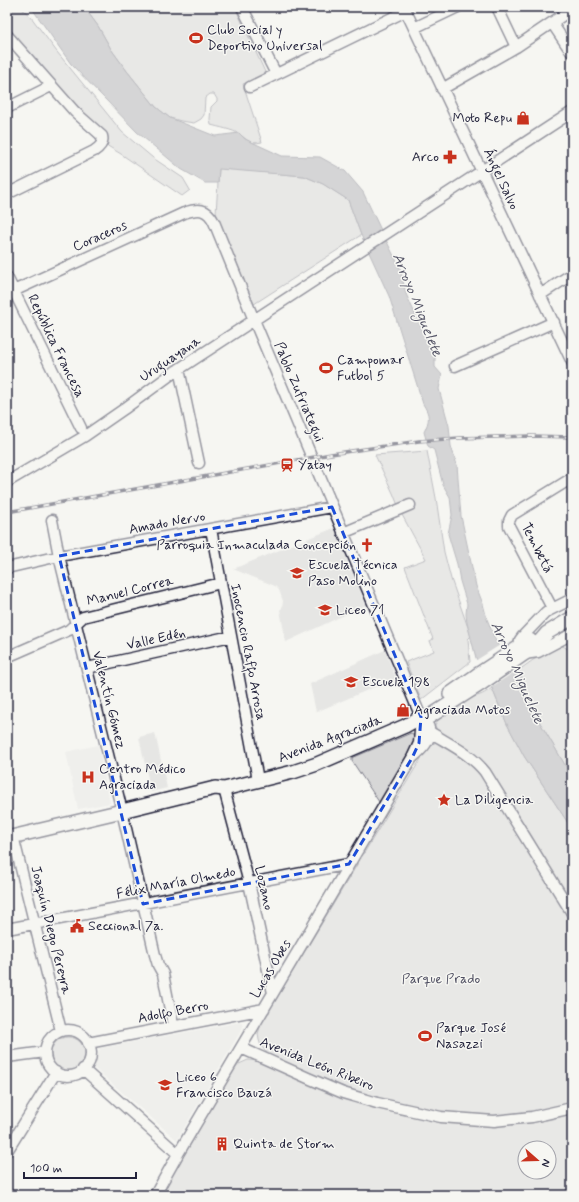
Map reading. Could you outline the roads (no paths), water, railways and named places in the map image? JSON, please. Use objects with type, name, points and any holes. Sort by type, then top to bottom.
[{"type":"main road","name":"Avenida Agraciada","points":[[10,840],[122,814],[215,788],[224,789],[293,772],[317,764],[391,732],[421,717],[425,711],[479,679],[521,650],[539,634],[547,633],[572,618]]},
{"type":"street","points":[[242,7],[276,74]]},
{"type":"street","points":[[414,28],[458,7]]},
{"type":"street","points":[[497,7],[516,47]]},
{"type":"street","points":[[250,87],[405,9]]},
{"type":"street","name":"Ángel Salvo","points":[[405,9],[572,362]]},
{"type":"street","points":[[442,89],[516,47],[572,9]]},
{"type":"street","points":[[552,22],[572,53]]},
{"type":"street","points":[[7,35],[75,112],[102,136],[102,143],[100,147],[94,151],[7,194]]},
{"type":"street","points":[[7,108],[51,86]]},
{"type":"street","name":"Uruguayana","points":[[7,482],[85,436],[176,371],[572,112]]},
{"type":"street","name":"Coraceros","points":[[10,292],[184,213],[197,210],[206,212]]},
{"type":"street","name":"Pablo Zufriategui","points":[[206,212],[214,222],[421,717]]},
{"type":"street","points":[[540,295],[572,274]]},
{"type":"street","name":"República Francesa","points":[[7,277],[10,292],[81,428]]},
{"type":"street","points":[[455,366],[554,322]]},
{"type":"street","points":[[176,371],[199,463]]},
{"type":"street","name":"Tembetá","points":[[552,608],[509,526],[509,521],[512,515],[572,478]]},
{"type":"street","points":[[344,533],[410,504]]},
{"type":"street","name":"Amado Nervo","points":[[7,568],[60,556],[332,507]]},
{"type":"street","name":"Valentín Gómez","points":[[52,520],[155,955],[163,974],[173,1026]]},
{"type":"street","name":"Inocencio Raffo Arrosa","points":[[211,529],[258,780]]},
{"type":"street","name":"Manuel Correa","points":[[7,657],[70,630],[84,617],[221,583]]},
{"type":"street","name":"Avenida Agraciada","points":[[571,637],[538,652],[521,650],[520,640],[546,612],[572,599]]},
{"type":"street","name":"Valle Edén","points":[[86,668],[231,636]]},
{"type":"street","points":[[421,717],[430,732],[479,764],[572,913]]},
{"type":"street","name":"Lucas Obes","points":[[155,1195],[412,758],[419,743],[421,717]]},
{"type":"street","name":"Lucas Obes","points":[[412,758],[424,747],[430,732]]},
{"type":"street","name":"Lozano","points":[[224,789],[249,883],[273,993]]},
{"type":"street","name":"Joaquín Diego Pereyra","points":[[10,840],[35,924],[61,1031]]},
{"type":"street","name":"Félix María Olmedo","points":[[7,930],[349,864]]},
{"type":"street","name":"Adolfo Berro","points":[[88,1042],[264,1009]]},
{"type":"street","points":[[72,1030],[81,1035],[88,1042],[90,1056],[87,1065],[74,1075],[62,1075],[56,1072],[46,1061],[45,1052],[48,1041],[56,1033],[72,1030]]},
{"type":"street","name":"Avenida León Ribeiro","points":[[241,1048],[343,1093],[377,1103],[441,1117],[494,1121],[532,1117],[572,1108]]},
{"type":"street","points":[[7,1057],[45,1052]]},
{"type":"street","points":[[83,1069],[178,1154]]},
{"type":"street","points":[[7,1151],[56,1072]]},
{"type":"water","name":"Arroyo Miguelete","points":[[31,7],[84,7],[127,71],[156,107],[170,118],[215,136],[239,133],[245,139],[282,156],[320,157],[345,171],[363,192],[400,268],[406,294],[435,357],[435,367],[442,375],[439,389],[449,426],[451,446],[457,465],[461,516],[476,586],[497,644],[519,670],[539,721],[572,775],[572,829],[524,756],[476,658],[467,623],[467,604],[448,534],[452,515],[450,497],[443,485],[434,450],[428,446],[424,432],[428,421],[427,411],[423,404],[389,296],[361,235],[348,200],[323,184],[304,176],[219,169],[218,183],[205,183],[181,169],[137,132],[71,64]]},
{"type":"railway","points":[[7,512],[331,454],[419,441],[459,438],[531,436],[572,437]]},
{"type":"place","name":"Club Social y Deportivo Universal","points":[[196,38]]},
{"type":"place","name":"Moto Repu","points":[[523,118]]},
{"type":"place","name":"Arco","points":[[450,157]]},
{"type":"place","name":"Campomar Futbol 5","points":[[326,368]]},
{"type":"place","name":"Yatay","points":[[287,465]]},
{"type":"place","name":"Parroquia Inmaculada Concepción","points":[[367,545]]},
{"type":"place","name":"Escuela Técnica Paso Molino","points":[[297,573]]},
{"type":"place","name":"Liceo 71","points":[[325,610]]},
{"type":"place","name":"Escuela 198","points":[[351,682]]},
{"type":"place","name":"Agraciada Motos","points":[[403,710]]},
{"type":"place","name":"Centro Médico Agraciada","points":[[88,777]]},
{"type":"place","name":"La Diligencia","points":[[444,800]]},
{"type":"place","name":"Seccional 7a.","points":[[77,926]]},
{"type":"place","name":"Parque José Nasazzi","points":[[425,1036]]},
{"type":"place","name":"Liceo 6 Francisco Bauzá","points":[[165,1085]]},
{"type":"place","name":"Quinta de Storm","points":[[222,1144]]},
{"type":"park label","name":"Parque Prado","points":[[441,979]]}]
